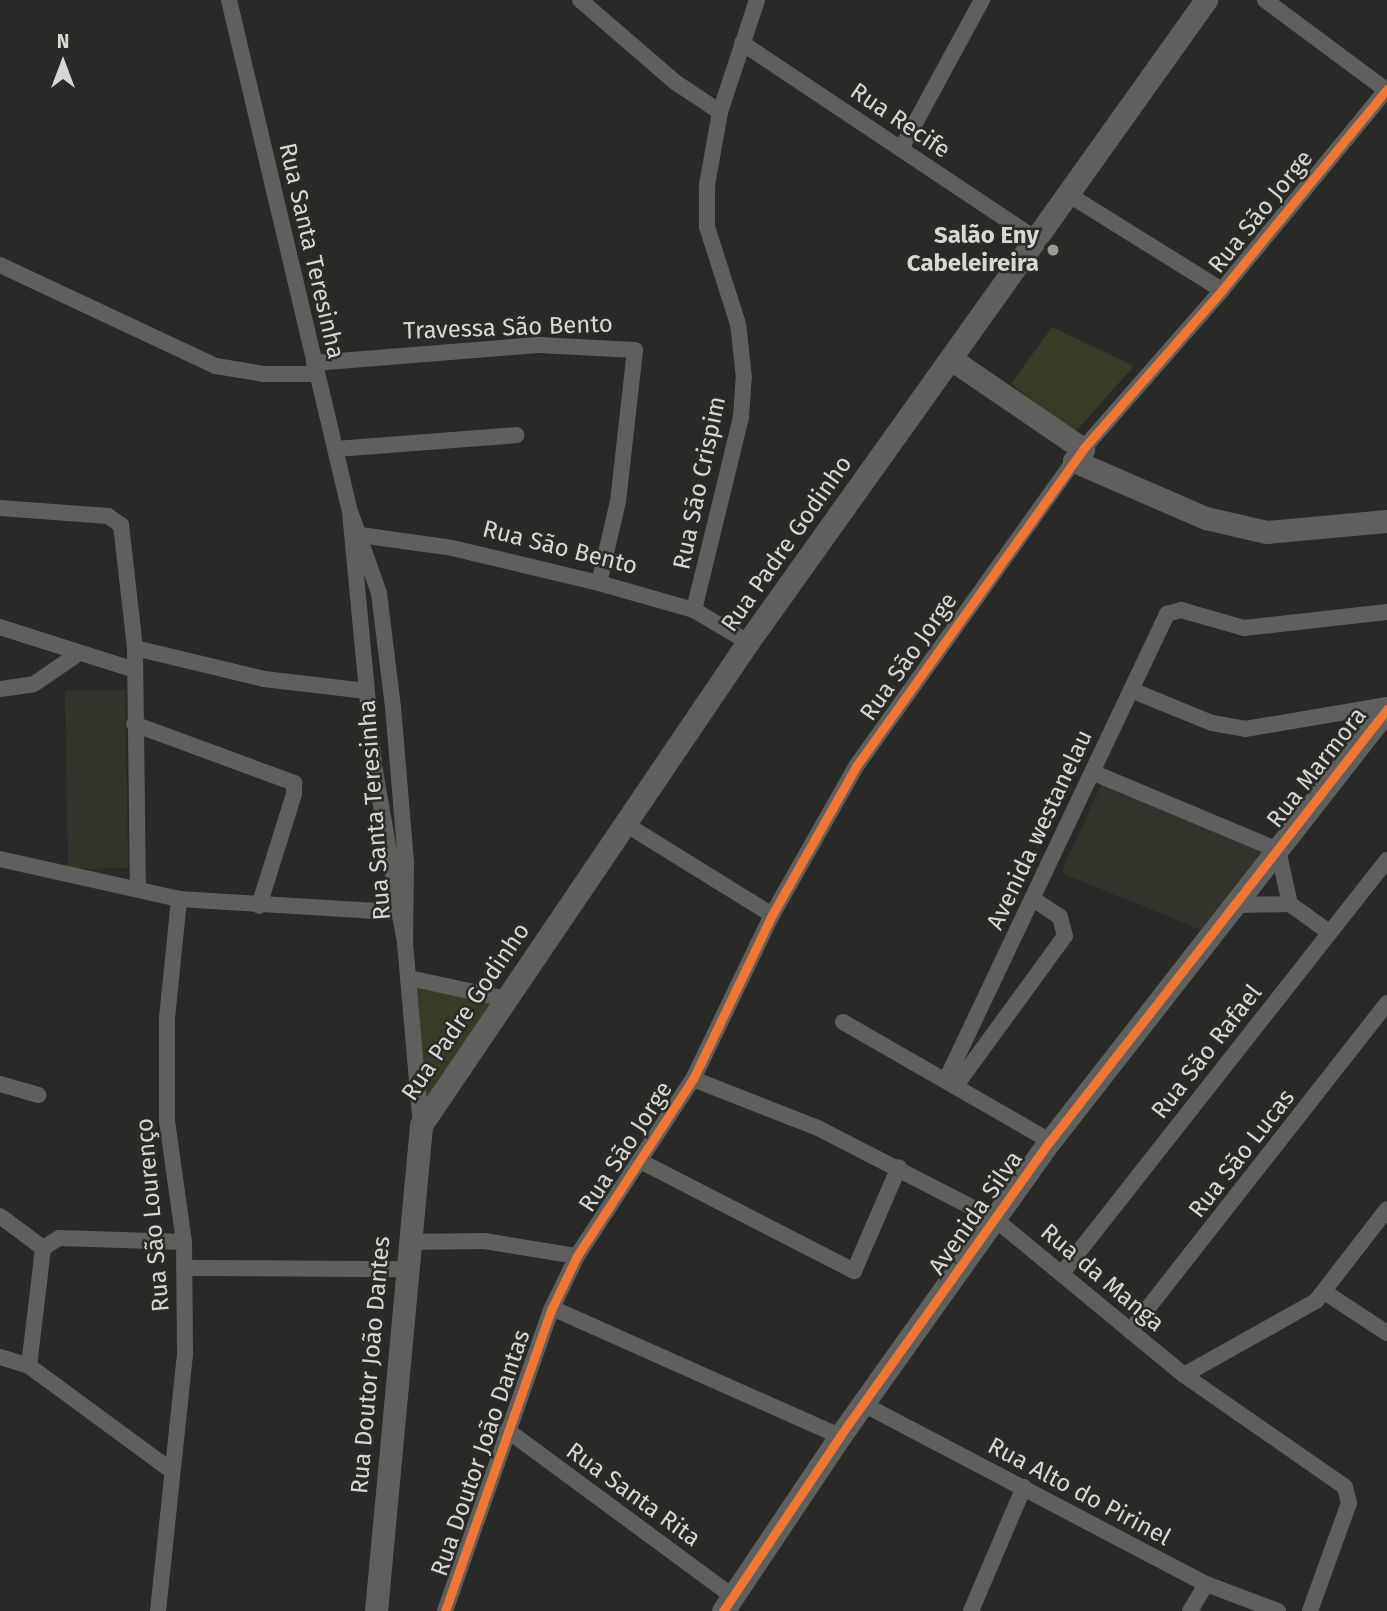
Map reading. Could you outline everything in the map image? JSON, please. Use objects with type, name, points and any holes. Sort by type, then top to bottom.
[{"type":"street","name":"Rua Santa Teresinha","points":[[229,0],[350,512],[379,593],[402,800],[402,913]]},
{"type":"street","points":[[580,0],[665,74],[720,112]]},
{"type":"street","name":"Rua São Crispim","points":[[694,610],[741,417],[744,378],[738,324],[705,209],[720,112],[757,0]]},
{"type":"street","points":[[901,149],[982,0]]},
{"type":"street","name":"Rua Padre Godinho","points":[[421,1125],[627,825],[748,642],[1206,0]]},
{"type":"street","points":[[1265,0],[1386,89]]},
{"type":"street","name":"Rua Recife","points":[[742,43],[1034,238]]},
{"type":"street","name":"Rua São Jorge","points":[[552,1308],[577,1255],[693,1079],[772,915],[864,754],[1078,455],[1222,290],[1386,89]]},
{"type":"street","points":[[1066,193],[1222,290]]},
{"type":"street","points":[[0,265],[216,366],[264,374],[315,368]]},
{"type":"street","name":"Travessa São Bento","points":[[315,368],[540,345],[635,350],[618,501],[599,583]]},
{"type":"street","points":[[951,359],[1078,455],[1206,518],[1244,529],[1297,532],[1387,521]]},
{"type":"street","points":[[336,449],[516,435]]},
{"type":"street","points":[[0,508],[108,516],[124,534],[135,649],[138,889]]},
{"type":"street","name":"Rua Santa Teresinha","points":[[356,534],[366,691],[402,913],[421,1125]]},
{"type":"street","name":"Rua São Bento","points":[[356,534],[452,548],[599,583],[694,610],[748,642]]},
{"type":"street","name":"Avenida westanelau","points":[[952,1081],[1033,899],[1167,614],[1181,610],[1244,628],[1387,612]]},
{"type":"street","points":[[0,627],[76,654],[135,670]]},
{"type":"street","points":[[135,649],[264,679],[366,691]]},
{"type":"street","points":[[0,689],[34,684],[76,654]]},
{"type":"street","points":[[1131,690],[1212,723],[1245,729],[1384,717]]},
{"type":"street","name":"Rua Marmora","points":[[1279,850],[1384,717]]},
{"type":"street","points":[[134,724],[294,783],[260,906]]},
{"type":"street","points":[[1094,773],[1279,850],[1290,904]]},
{"type":"street","points":[[627,825],[772,915]]},
{"type":"street","name":"Avenida Silva","points":[[727,1604],[840,1436],[1050,1141],[1279,850]]},
{"type":"street","points":[[0,859],[180,899],[402,913]]},
{"type":"street","name":"Rua São Rafael","points":[[1062,1273],[1387,860]]},
{"type":"street","name":"Rua São Lourenço","points":[[163,1611],[172,1471],[185,1355],[184,1242],[167,1121],[167,1018],[180,899]]},
{"type":"street","points":[[952,1081],[1065,936],[1060,917],[1033,899]]},
{"type":"street","points":[[1236,905],[1290,904],[1330,933]]},
{"type":"street","points":[[409,978],[506,999]]},
{"type":"street","name":"Rua São Lucas","points":[[1130,1331],[1387,1003]]},
{"type":"street","points":[[843,1022],[952,1081],[1050,1141]]},
{"type":"street","name":"Rua da Manga","points":[[693,1079],[818,1128],[899,1167],[996,1220],[1184,1375],[1349,1492],[1349,1503],[1310,1611]]},
{"type":"street","points":[[0,1084],[38,1095]]},
{"type":"street","name":"Rua Doutor João Dantes","points":[[376,1611],[408,1242],[421,1125]]},
{"type":"street","points":[[640,1161],[854,1272],[899,1167]]},
{"type":"street","points":[[1184,1375],[1326,1293],[1387,1209]]},
{"type":"street","points":[[0,1216],[43,1248]]},
{"type":"street","points":[[43,1248],[59,1238],[184,1242]]},
{"type":"street","points":[[408,1242],[484,1241],[577,1255]]},
{"type":"street","points":[[29,1366],[43,1248]]},
{"type":"street","points":[[185,1268],[406,1269]]},
{"type":"street","points":[[1326,1293],[1387,1333]]},
{"type":"street","points":[[552,1308],[840,1436]]},
{"type":"street","name":"Rua Doutor João Dantas","points":[[445,1611],[552,1308]]},
{"type":"street","points":[[0,1357],[29,1366],[172,1471]]},
{"type":"street","name":"Rua Alto do Pirinel","points":[[863,1404],[1206,1584],[1278,1611]]},
{"type":"street","name":"Rua Santa Rita","points":[[507,1430],[727,1604]]},
{"type":"street","points":[[971,1611],[1024,1488]]},
{"type":"street","points":[[1191,1611],[1206,1584]]},
{"type":"shaded area","points":[[125,690],[128,868],[68,869],[65,691]]},
{"type":"shaded area","points":[[1102,783],[1263,850],[1204,931],[1061,873]]},
{"type":"green space","points":[[1052,327],[1134,366],[1075,432],[1011,384]]},
{"type":"green space","points":[[413,986],[499,1002],[425,1109]]},
{"type":"cycle path","points":[[445,1611],[552,1308],[577,1256],[693,1079],[772,915],[857,765],[1083,449],[1222,290],[1387,89]]},
{"type":"cycle path","points":[[723,1611],[840,1436],[1050,1141],[1387,709]]},
{"type":"place","name":"Salão Eny Cabeleireira","points":[[1053,250]]}]
